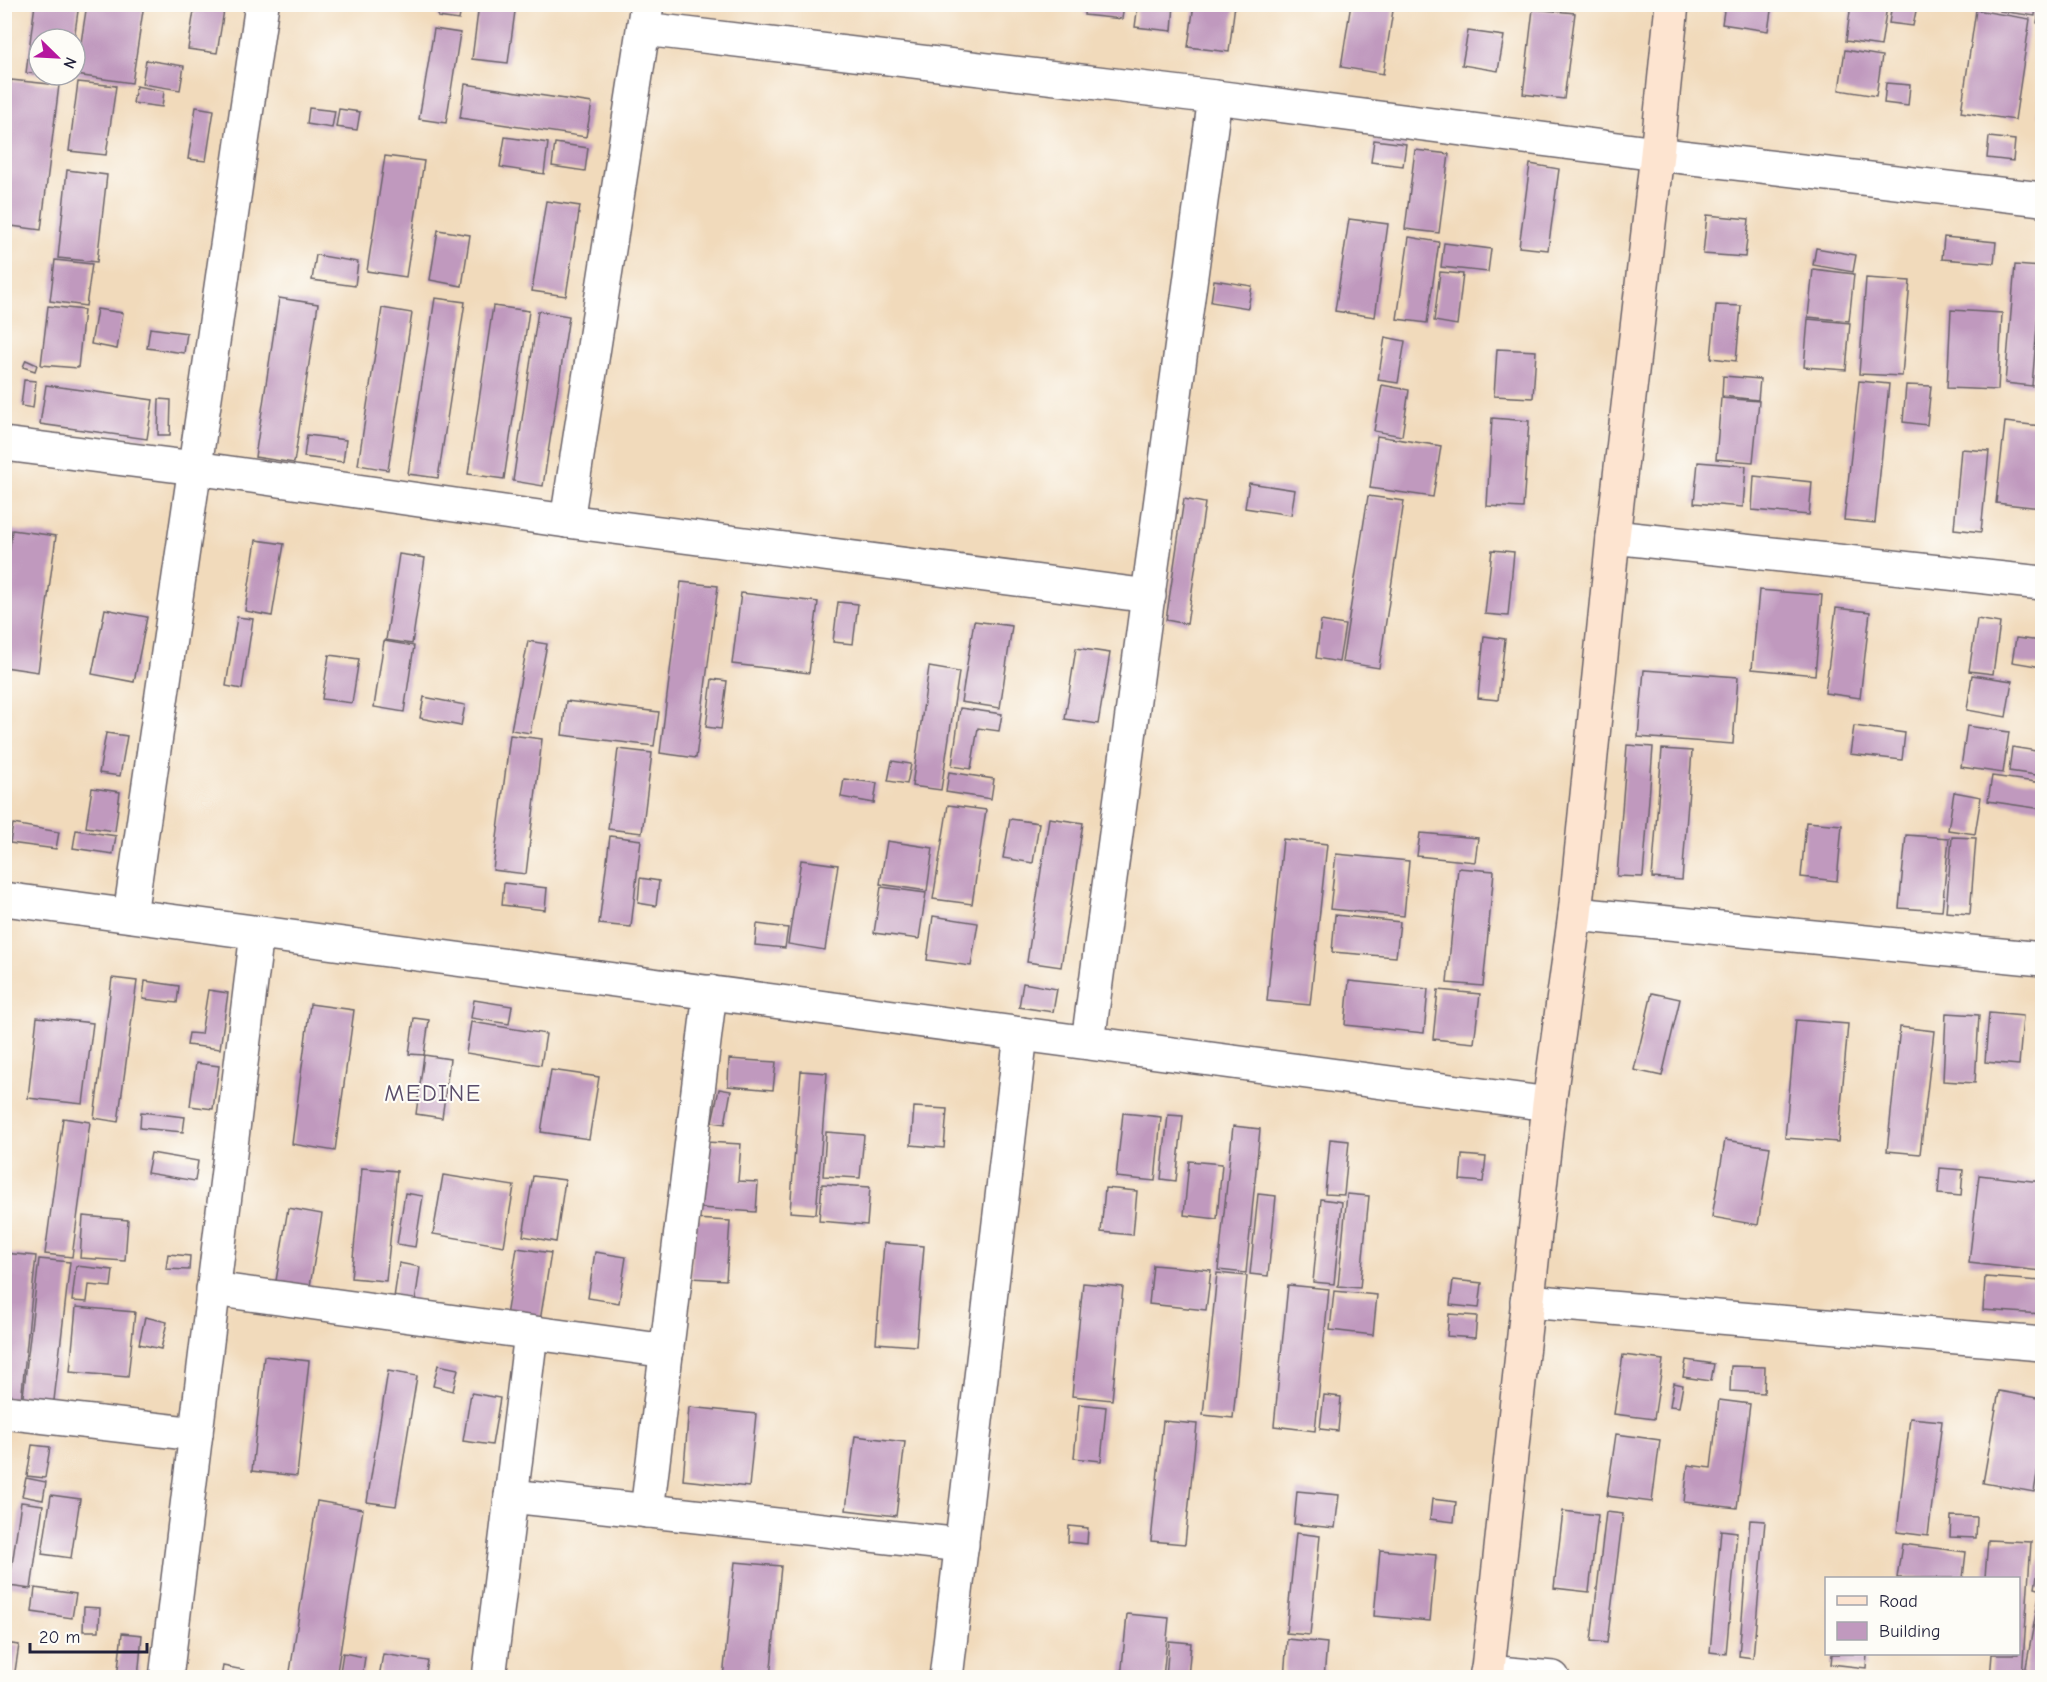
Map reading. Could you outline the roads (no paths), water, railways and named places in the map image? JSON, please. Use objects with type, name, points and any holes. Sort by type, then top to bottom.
[{"type":"street","points":[[130,915],[262,4]]},
{"type":"street","points":[[1553,1677],[1487,1675],[1549,1104],[1575,914],[1613,537],[1672,4]]},
{"type":"street","points":[[567,521],[645,17],[1215,97],[1657,154],[2043,199]]},
{"type":"street","points":[[1088,1042],[1215,97]]},
{"type":"street","points":[[4,444],[195,468],[567,521],[1149,596]]},
{"type":"street","points":[[1613,537],[2043,583]]},
{"type":"street","points":[[4,899],[1549,1104]]},
{"type":"street","points":[[1575,914],[2043,958]]},
{"type":"street","points":[[166,1677],[257,933]]},
{"type":"street","points":[[647,1511],[710,992]]},
{"type":"street","points":[[946,1677],[1021,1034]]},
{"type":"street","points":[[213,1289],[667,1351]]},
{"type":"street","points":[[1527,1301],[2043,1344]]},
{"type":"street","points":[[489,1677],[531,1333]]},
{"type":"street","points":[[4,1412],[196,1434]]},
{"type":"street","points":[[511,1496],[962,1545]]},
{"type":"district","name":"MEDINE","points":[[433,1093]]}]
